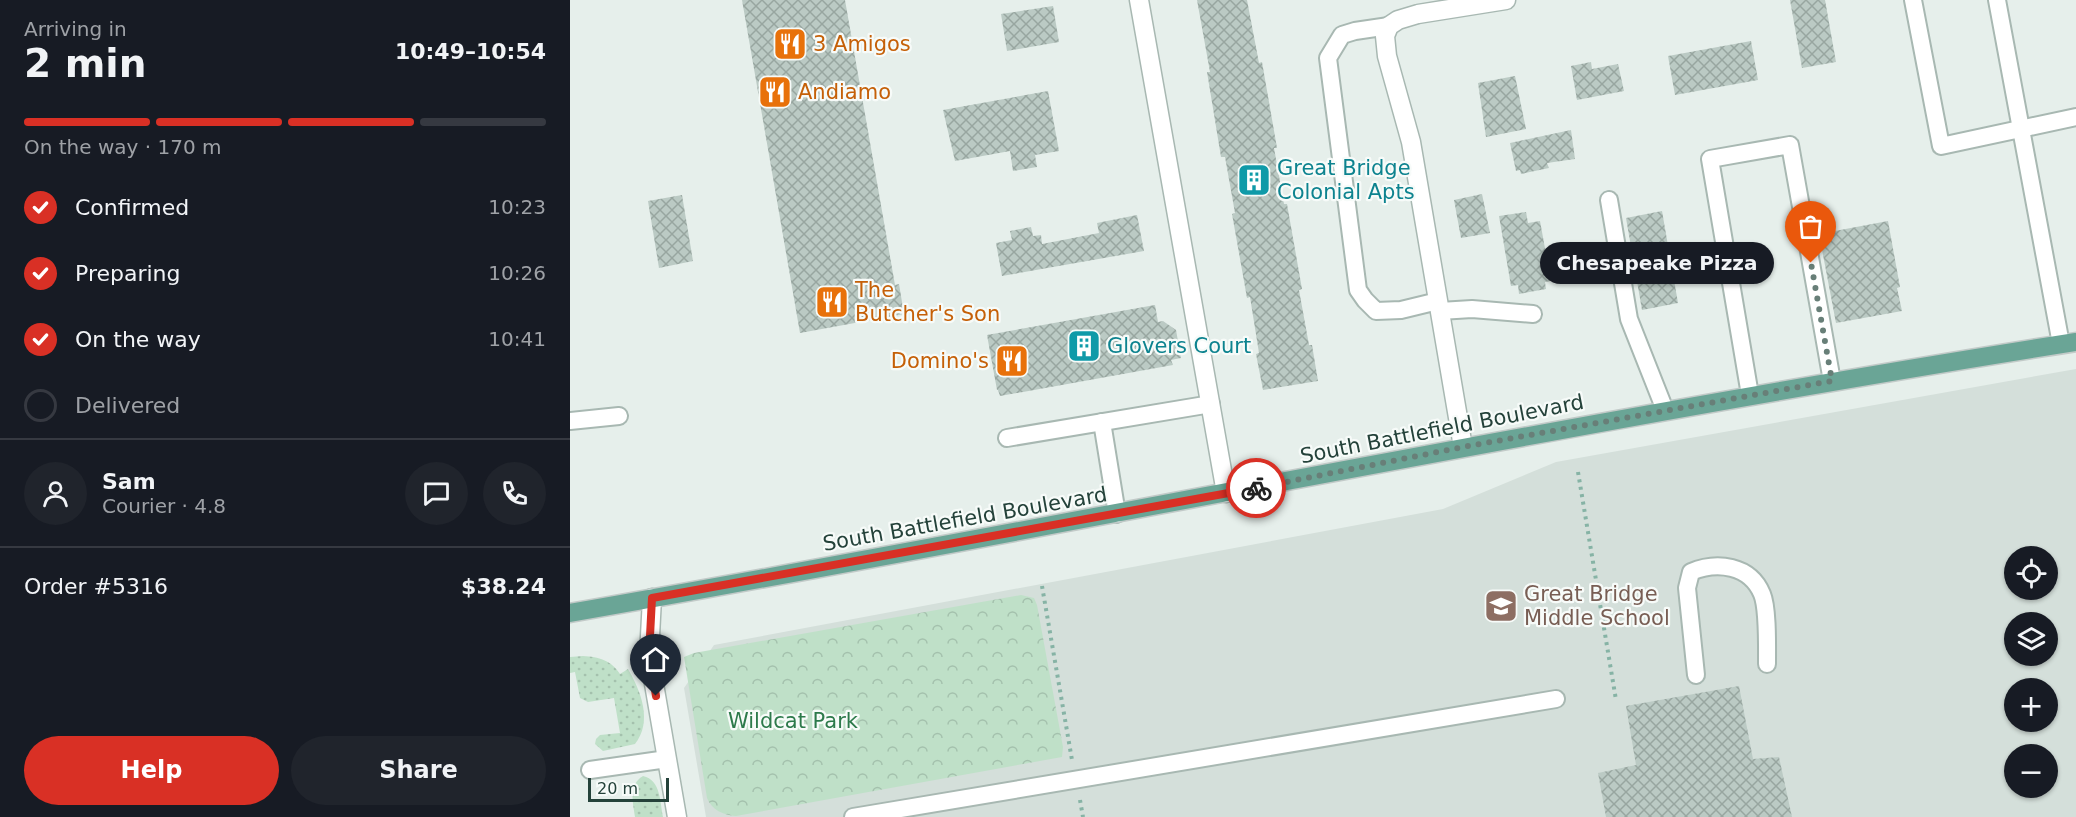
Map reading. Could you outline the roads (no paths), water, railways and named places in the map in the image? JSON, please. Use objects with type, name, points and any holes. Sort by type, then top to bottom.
[{"type":"main road","name":"South Battlefield Boulevard","points":[[570,613],[1117,514],[1665,410],[2069,343]]},
{"type":"street","points":[[1139,0],[1226,493]]},
{"type":"street","points":[[1463,447],[1411,142],[1387,56],[1385,36],[1389,26],[1398,20],[1418,14],[1506,0]]},
{"type":"street","points":[[652,598],[649,655],[677,817]]},
{"type":"lane","points":[[1913,0],[1941,146],[2076,117]]},
{"type":"lane","points":[[1997,0],[2022,128],[2069,343]]},
{"type":"lane","points":[[1389,26],[1355,30],[1342,35],[1328,58],[1358,290],[1376,311],[1439,306],[1533,314]]},
{"type":"lane","points":[[1750,395],[1710,159],[1790,145],[1832,381]]},
{"type":"lane","points":[[1610,200],[1629,318],[1665,410]]},
{"type":"lane","points":[[1007,438],[1211,404]]},
{"type":"lane","points":[[570,421],[619,416]]},
{"type":"lane","points":[[1102,422],[1117,514]]},
{"type":"lane","points":[[1696,675],[1687,588],[1691,572],[1705,566],[1724,565],[1749,576],[1762,594],[1767,663]]},
{"type":"lane","points":[[852,817],[1556,699]]},
{"type":"lane","points":[[590,770],[667,759]]},
{"type":"place","name":"3 Amigos","points":[[790,44]]},
{"type":"place","name":"Andiamo","points":[[775,92]]},
{"type":"place","name":"Great Bridge Colonial Apts","points":[[1254,180]]},
{"type":"place","name":"Chesapeake Pizza","points":[[1811,263]]},
{"type":"place","name":"The Butcher's Son","points":[[832,302]]},
{"type":"place","name":"Glovers Court","points":[[1084,346]]},
{"type":"place","name":"Domino's","points":[[1012,361]]},
{"type":"place","name":"Great Bridge Middle School","points":[[1501,606]]},
{"type":"park label","name":"Wildcat Park","points":[[793,721]]}]
